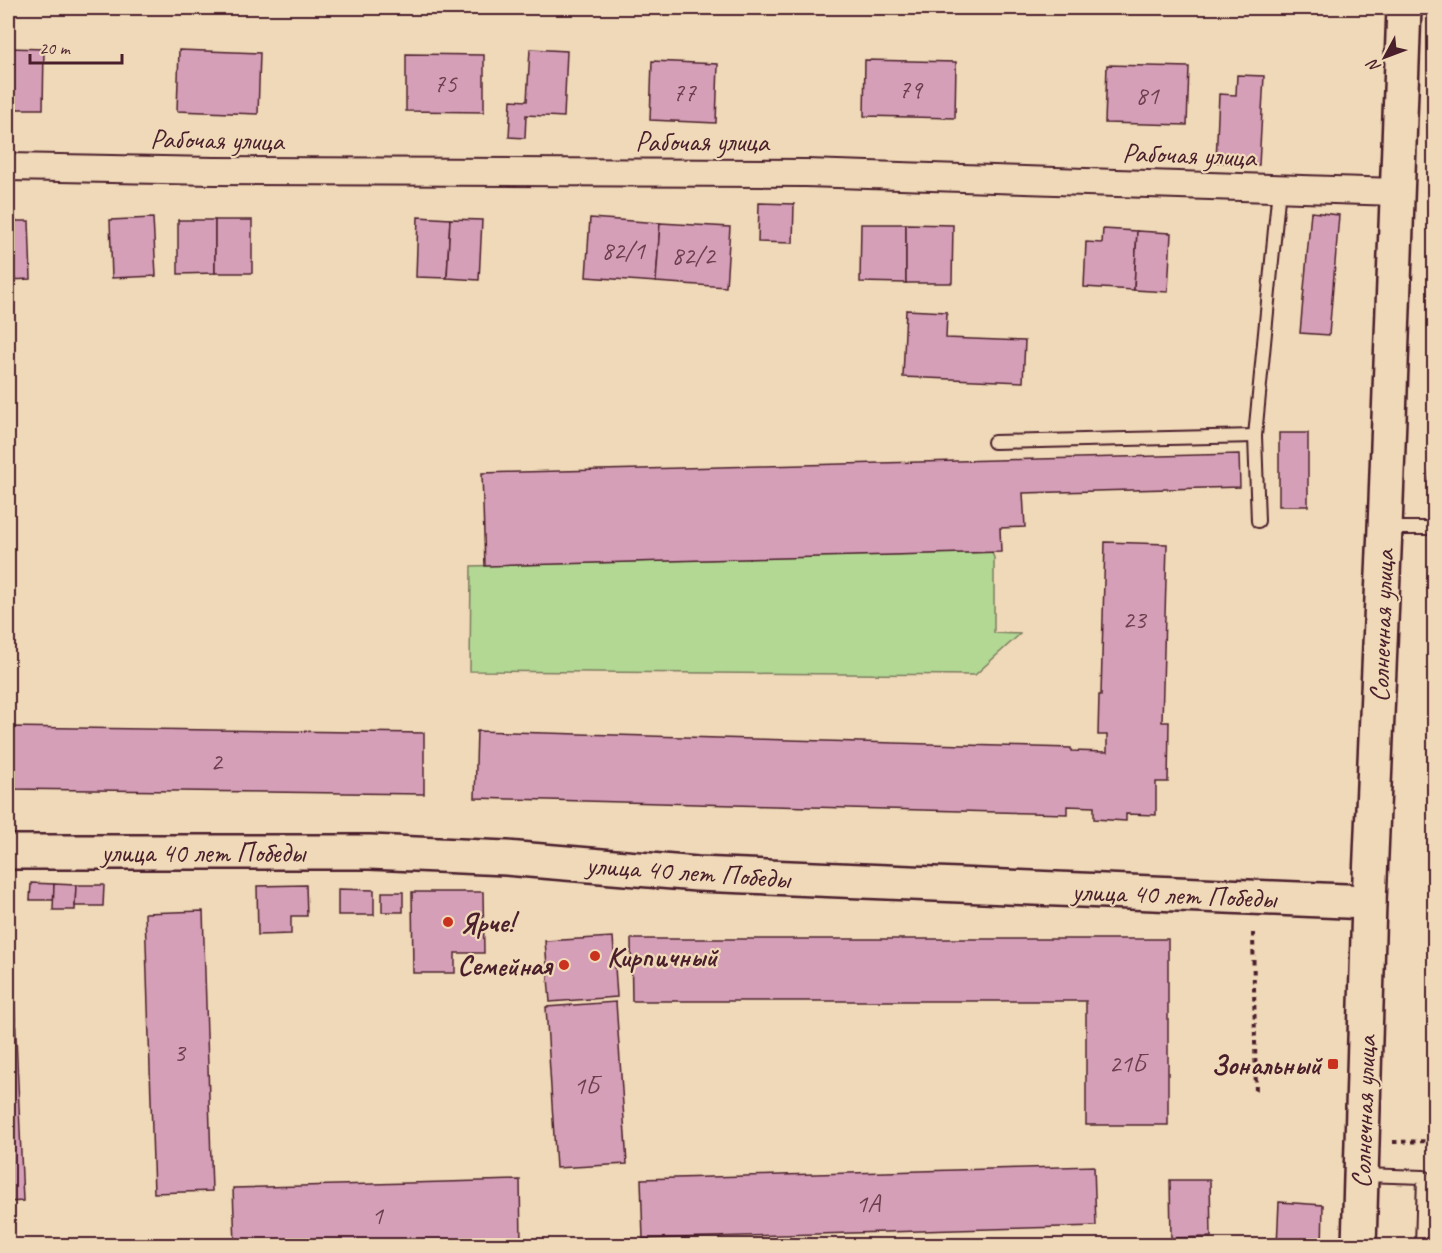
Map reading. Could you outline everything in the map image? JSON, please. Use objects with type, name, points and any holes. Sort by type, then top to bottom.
[{"type":"street","name":"Солнечная улица","points":[[1359,1245],[1369,902],[1404,8]]},
{"type":"street","name":"Рабочая улица","points":[[8,167],[214,171],[806,173],[1397,192]]},
{"type":"street","name":"улица 40 лет Победы","points":[[8,852],[370,852],[506,858],[697,874],[1369,902]]},
{"type":"lane","points":[[1258,521],[1255,436],[1279,188]]},
{"type":"lane","points":[[994,442],[1255,436]]},
{"type":"lane","points":[[1385,528],[1430,528],[1434,526]]},
{"type":"lane","points":[[1361,1175],[1424,1177],[1422,1245]]},
{"type":"path","points":[[1253,933],[1256,1095]]},
{"type":"path","points":[[1362,1142],[1434,1141]]},
{"type":"green space","points":[[992,552],[994,558],[994,633],[1020,634],[975,675],[470,671],[471,566]]},
{"type":"building","points":[[8,48],[44,49],[43,109],[8,109]]},
{"type":"building","points":[[530,49],[567,51],[564,117],[526,115],[525,138],[509,137],[511,100],[527,101]]},
{"type":"building","points":[[179,50],[260,53],[258,114],[177,111]]},
{"type":"building","points":[[406,54],[484,55],[484,112],[406,111]]},
{"type":"building","points":[[865,60],[956,62],[955,118],[864,116]]},
{"type":"building","points":[[652,61],[718,64],[716,123],[650,120]]},
{"type":"building","points":[[1107,65],[1189,67],[1187,125],[1105,123]]},
{"type":"building","points":[[1237,75],[1264,76],[1259,165],[1216,162],[1219,94],[1236,95]]},
{"type":"building","points":[[759,203],[794,204],[793,243],[758,242]]},
{"type":"building","points":[[1311,212],[1339,215],[1329,335],[1300,333]]},
{"type":"building","points":[[418,217],[450,219],[447,278],[416,277]]},
{"type":"building","points":[[153,218],[156,276],[112,278],[110,220]]},
{"type":"building","points":[[590,218],[660,223],[656,282],[586,277]]},
{"type":"building","points":[[450,219],[482,220],[479,280],[447,278]]},
{"type":"building","points":[[178,220],[215,220],[215,273],[178,274]]},
{"type":"building","points":[[215,220],[252,220],[252,273],[215,273]]},
{"type":"building","points":[[8,221],[29,221],[31,279],[8,280]]},
{"type":"building","points":[[660,223],[730,227],[726,287],[656,282]]},
{"type":"building","points":[[861,224],[906,224],[906,283],[860,282]]},
{"type":"building","points":[[906,224],[953,225],[952,283],[906,283]]},
{"type":"building","points":[[1103,229],[1137,231],[1134,290],[1084,287],[1086,242],[1102,243]]},
{"type":"building","points":[[1137,231],[1171,233],[1168,292],[1134,290]]},
{"type":"building","points":[[906,310],[947,312],[946,338],[1025,341],[1023,382],[903,377]]},
{"type":"building","points":[[1279,433],[1308,433],[1308,506],[1279,506]]},
{"type":"building","points":[[1434,444],[1434,492],[1428,491]]},
{"type":"building","points":[[1239,454],[1240,487],[1023,493],[1025,527],[1000,528],[1001,552],[485,566],[482,473]]},
{"type":"building","points":[[1105,542],[1167,544],[1162,722],[1169,722],[1168,782],[1156,782],[1156,815],[1126,814],[1126,821],[1094,819],[1094,807],[1067,806],[1067,814],[475,798],[477,731],[1071,748],[1071,751],[1107,752],[1107,735],[1098,735]]},
{"type":"building","points":[[8,727],[424,733],[424,794],[8,789]]},
{"type":"building","points":[[31,883],[54,884],[54,900],[30,900]]},
{"type":"building","points":[[54,884],[76,885],[75,910],[53,910]]},
{"type":"building","points":[[76,885],[104,885],[103,906],[75,906]]},
{"type":"building","points":[[306,885],[307,916],[291,916],[291,934],[258,935],[257,886]]},
{"type":"building","points":[[338,889],[374,890],[374,915],[338,915]]},
{"type":"building","points":[[382,892],[403,892],[403,912],[382,912]]},
{"type":"building","name":"Ярче!","points":[[412,892],[483,892],[484,953],[455,953],[455,973],[413,973]]},
{"type":"building","points":[[203,911],[212,1191],[154,1193],[145,913]]},
{"type":"building","points":[[8,918],[11,918],[23,1201],[8,1202]]},
{"type":"building","points":[[613,937],[617,997],[550,1002],[545,941]]},
{"type":"building","points":[[631,939],[1168,939],[1168,1125],[1086,1125],[1086,1001],[632,1001]]},
{"type":"building","points":[[616,1002],[627,1164],[556,1168],[546,1007]]},
{"type":"building","points":[[1094,1166],[1096,1226],[643,1239],[641,1179]]},
{"type":"building","points":[[520,1180],[521,1243],[413,1246],[235,1246],[233,1188]]},
{"type":"building","points":[[1170,1180],[1210,1180],[1211,1237],[1171,1238]]},
{"type":"building","points":[[1279,1202],[1323,1205],[1322,1246],[1277,1246]]},
{"type":"place","name":"Ярче!","points":[[448,922]]},
{"type":"place","name":"Кирпичный","points":[[595,956]]},
{"type":"place","name":"Семейная","points":[[564,965]]},
{"type":"place","name":"Зональный","points":[[1333,1064]]}]
